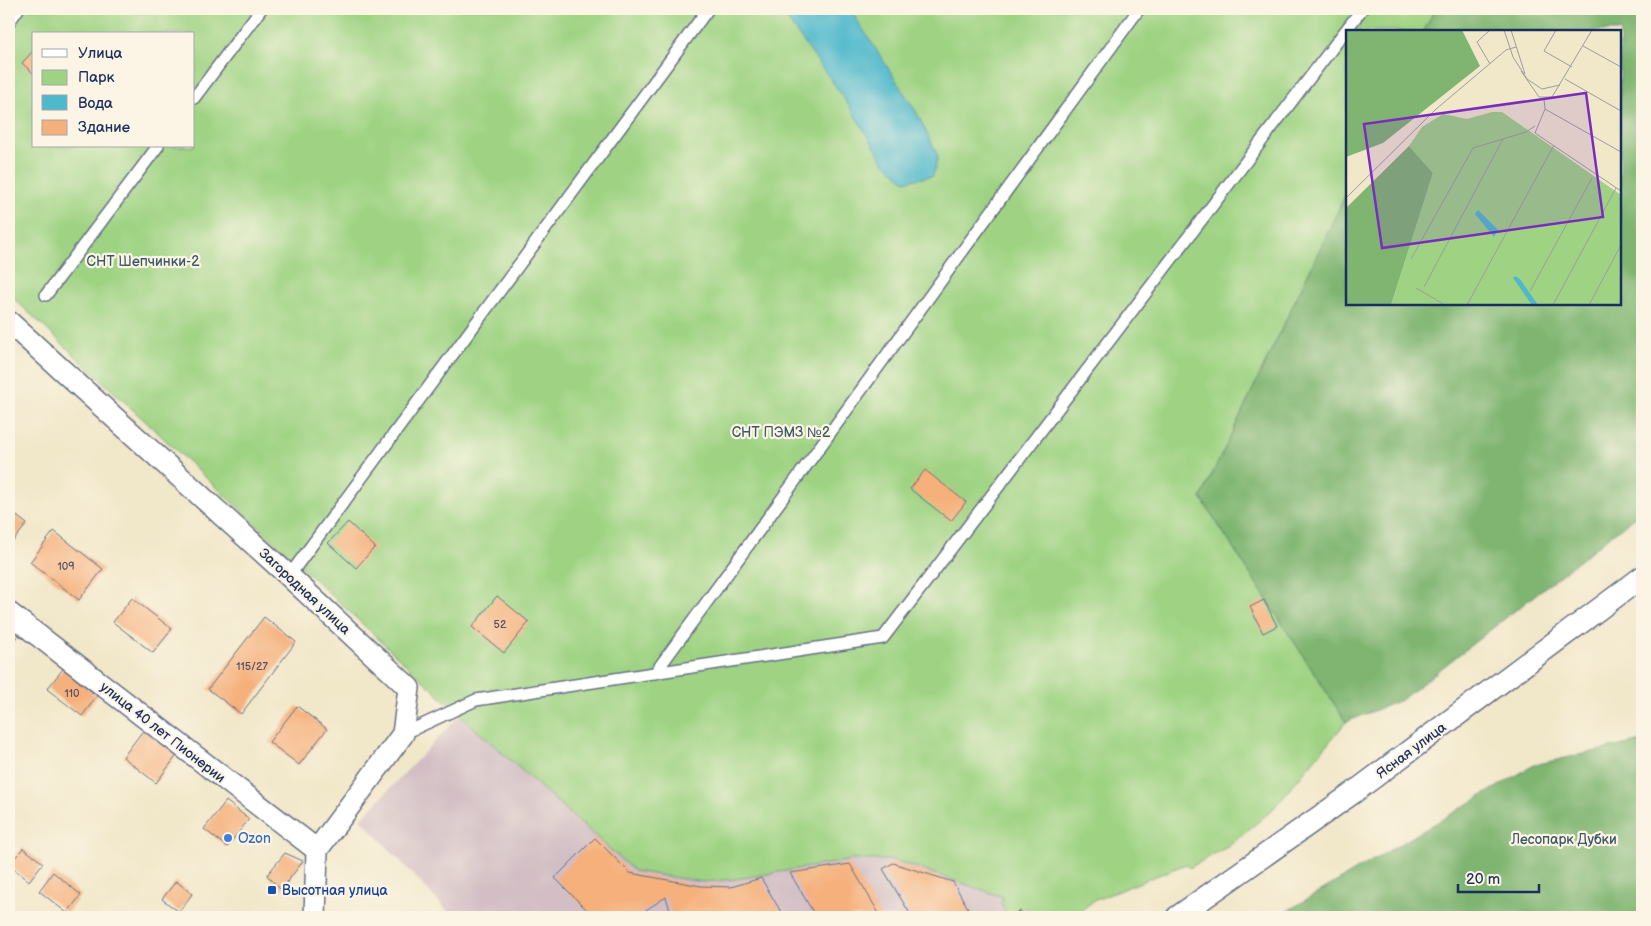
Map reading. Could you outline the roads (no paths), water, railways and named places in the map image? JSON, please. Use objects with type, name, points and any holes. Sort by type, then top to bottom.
[{"type":"street","name":"Загородная улица","points":[[9,322],[289,576],[409,688],[403,734],[317,850]]},
{"type":"street","name":"Ясная улица","points":[[1177,917],[1353,793],[1642,577]]},
{"type":"street","name":"улица 40 лет Пионерии","points":[[9,613],[317,850]]},
{"type":"street","points":[[315,917],[317,850]]},
{"type":"lane","points":[[9,22],[18,9]]},
{"type":"lane","points":[[195,97],[261,9]]},
{"type":"lane","points":[[289,576],[708,9]]},
{"type":"lane","points":[[654,673],[1139,9]]},
{"type":"lane","points":[[403,734],[476,700],[883,638],[1362,9]]},
{"type":"lane","points":[[46,294],[156,148]]},
{"type":"water","points":[[784,9],[850,9],[917,113],[938,156],[933,176],[905,181],[884,162],[842,95],[783,14]]},
{"type":"place","name":"Ozon","points":[[228,838]]},
{"type":"place","name":"Высотная улица","points":[[272,890]]},
{"type":"park label","name":"СНТ Шепчинки-2","points":[[143,261]]},
{"type":"park label","name":"СНТ ПЭМЗ №2","points":[[781,432]]},
{"type":"park label","name":"Лесопарк Дубки","points":[[1564,839]]}]
